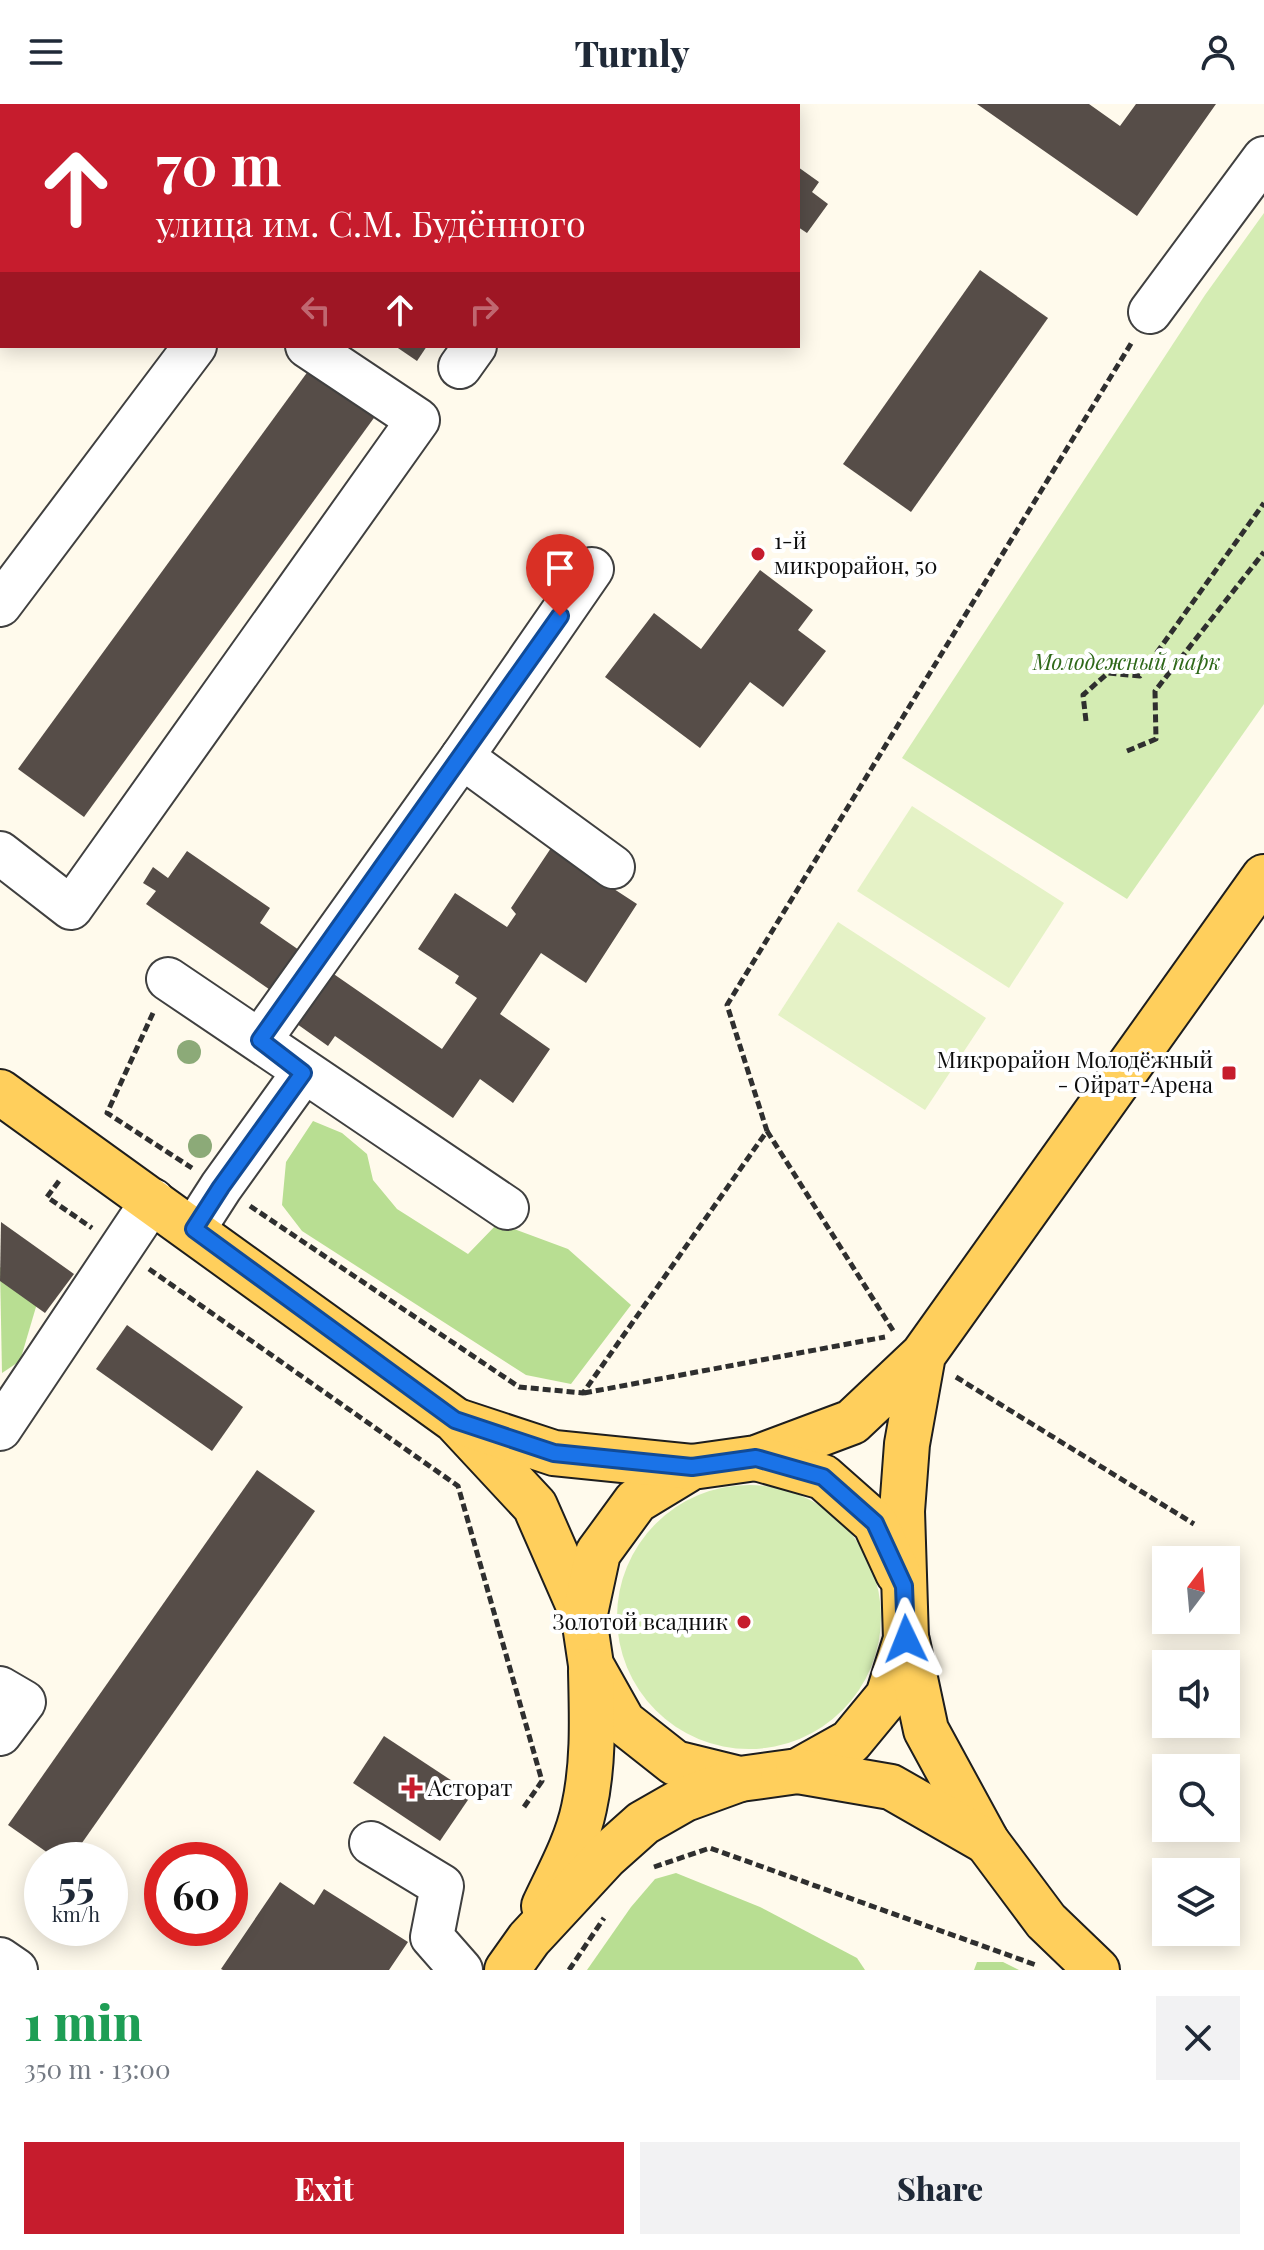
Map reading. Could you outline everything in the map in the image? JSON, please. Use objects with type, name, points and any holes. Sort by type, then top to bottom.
[{"type":"main road","points":[[1097,1970],[1046,1921],[987,1842],[926,1730],[906,1639],[902,1511],[906,1457],[938,1365],[1264,877]]},
{"type":"main road","points":[[0,1092],[455,1420],[535,1506],[584,1618],[591,1665],[591,1765],[584,1808],[575,1837],[518,1954]]},
{"type":"main road","points":[[455,1420],[554,1453],[692,1467],[756,1458],[852,1422],[938,1365]]},
{"type":"main road","points":[[756,1458],[823,1477],[875,1523],[904,1586]]},
{"type":"main road","points":[[584,1618],[598,1553],[636,1501],[692,1467]]},
{"type":"main road","points":[[798,1771],[850,1742],[888,1696],[906,1639]]},
{"type":"main road","points":[[591,1665],[623,1722],[675,1763],[740,1779]]},
{"type":"main road","points":[[518,1954],[606,1856],[643,1823],[685,1799],[740,1779],[798,1771],[891,1787],[987,1842]]},
{"type":"street","points":[[1150,312],[1264,158]]},
{"type":"street","points":[[0,605],[193,348]]},
{"type":"street","points":[[0,853],[71,908],[418,420],[310,348]]},
{"type":"street","points":[[260,1040],[592,569]]},
{"type":"street","points":[[462,757],[613,867]]},
{"type":"street","points":[[168,979],[507,1208]]},
{"type":"street","points":[[194,1229],[303,1073]]},
{"type":"street","points":[[0,1429],[153,1200]]},
{"type":"street","points":[[0,1688],[24,1702],[0,1734]]},
{"type":"street","points":[[371,1843],[442,1886],[432,1937],[461,1970]]},
{"type":"street","points":[[0,1959],[16,1970]]},
{"type":"path","points":[[727,1005],[1150,312]]},
{"type":"path","points":[[1086,721],[1083,695],[1108,673],[1140,676],[1264,503]]},
{"type":"path","points":[[1127,751],[1156,739],[1155,691],[1264,552]]},
{"type":"path","points":[[583,1393],[896,1335],[767,1131]]},
{"type":"path","points":[[83,1150],[47,1197],[458,1486],[542,1781],[524,1807]]},
{"type":"path","points":[[938,1365],[1194,1524]]},
{"type":"path","points":[[646,1869],[710,1848],[1044,1968]]},
{"type":"path","points":[[569,1970],[609,1910]]},
{"type":"green space","name":"Молодежный парк","points":[[1264,213],[1264,704],[1127,899],[902,758],[1205,295]]},
{"type":"green space","points":[[912,806],[1064,903],[1009,988],[857,891]]},
{"type":"green space","points":[[838,922],[986,1018],[925,1110],[778,1015]]},
{"type":"green space","points":[[313,1121],[342,1133],[367,1154],[373,1180],[397,1209],[468,1254],[498,1223],[568,1249],[631,1305],[571,1384],[526,1375],[302,1231],[282,1205],[286,1162]]},
{"type":"green space","points":[[0,1267],[41,1290],[20,1361],[2,1373]]},
{"type":"green space","points":[[736,1485],[762,1485],[787,1490],[811,1500],[843,1523],[859,1543],[871,1566],[879,1591],[879,1643],[871,1668],[859,1691],[843,1711],[823,1727],[787,1744],[762,1749],[736,1749],[711,1744],[687,1734],[655,1711],[639,1691],[622,1655],[617,1630],[617,1604],[622,1579],[632,1555],[655,1523],[675,1507],[711,1490]]},
{"type":"green space","points":[[676,1873],[760,1907],[857,1958],[865,1970],[587,1970],[631,1907],[655,1879]]},
{"type":"green space","points":[[977,1962],[1003,1962],[1019,1970],[974,1970]]},
{"type":"building","points":[[977,104],[1089,104],[1120,126],[1136,104],[1216,104],[1137,216]]},
{"type":"building","points":[[800,168],[819,182],[812,192],[828,204],[807,233],[800,228]]},
{"type":"building","points":[[980,270],[1048,318],[911,512],[843,464]]},
{"type":"building","points":[[398,348],[426,348],[417,361]]},
{"type":"building","points":[[314,363],[379,411],[84,817],[18,769]]},
{"type":"building","points":[[760,570],[813,610],[798,630],[826,651],[783,707],[750,682],[700,748],[605,677],[654,613],[701,649]]},
{"type":"building","points":[[551,848],[637,904],[586,983],[541,953],[500,1014],[550,1049],[513,1103],[480,1079],[453,1118],[335,1036],[328,1046],[297,1024],[305,1014],[146,904],[156,891],[143,883],[153,867],[168,878],[187,851],[270,908],[260,923],[442,1049],[477,998],[455,983],[459,976],[418,949],[455,893],[507,927],[516,914],[511,908]]},
{"type":"building","points":[[1,1222],[74,1274],[45,1313],[0,1281]]},
{"type":"building","points":[[127,1325],[243,1407],[212,1451],[96,1369]]},
{"type":"building","points":[[257,1470],[315,1511],[83,1842],[32,1842],[8,1825]]},
{"type":"building","name":"Асторат","points":[[384,1736],[472,1794],[440,1841],[353,1783]]},
{"type":"building","points":[[280,1882],[314,1905],[324,1889],[408,1942],[389,1970],[221,1969],[237,1946],[248,1946],[248,1929]]},
{"type":"place","name":"1-й микрорайон, 50","points":[[758,554]]},
{"type":"place","name":"Микрорайон Молодёжный - Ойрат-Арена","points":[[1229,1073]]},
{"type":"place","name":"Золотой всадник","points":[[744,1622]]},
{"type":"place","name":"Асторат","points":[[412,1788]]},
{"type":"route","points":[[560,616],[260,1040],[303,1073],[194,1229],[455,1420],[554,1453],[692,1467],[756,1458],[823,1477],[875,1523],[904,1586],[906,1639]]}]
